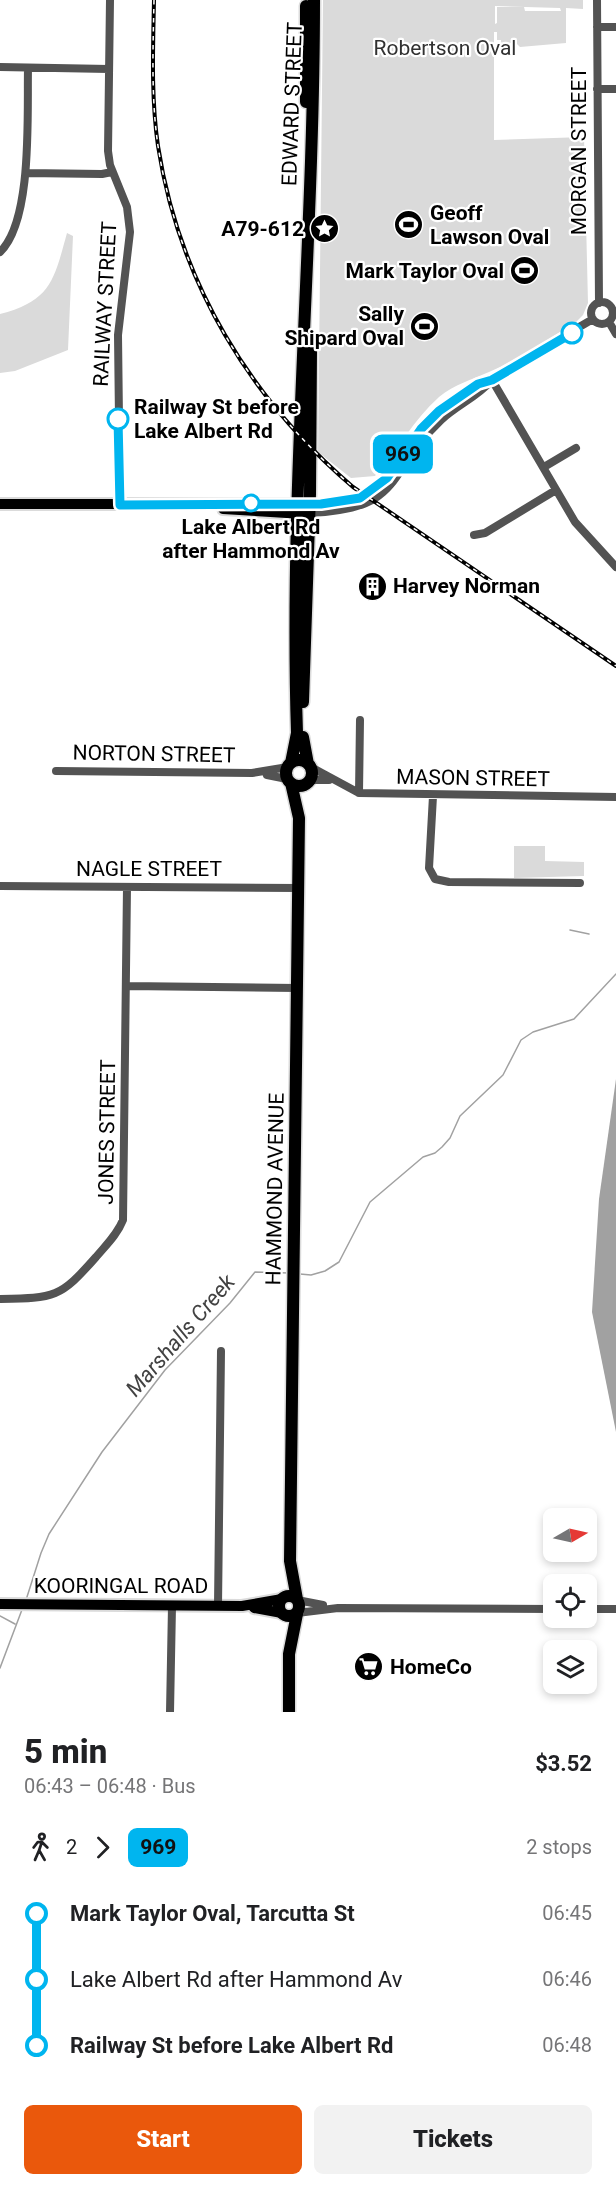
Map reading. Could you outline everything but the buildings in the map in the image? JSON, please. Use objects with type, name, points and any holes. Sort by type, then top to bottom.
[{"type":"highway","name":"EDWARD STREET","points":[[306,0],[305,146],[308,208]]},
{"type":"highway","name":"EDWARD STREET","points":[[304,509],[311,366],[307,238],[313,146],[314,0]]},
{"type":"highway","points":[[304,509],[303,748],[308,765]]},
{"type":"highway","name":"HAMMOND AVENUE","points":[[283,1599],[290,1561],[299,888],[299,818],[289,773],[295,754],[297,733],[304,509]]},
{"type":"highway","points":[[307,782],[289,773],[297,760],[308,765]]},
{"type":"highway","name":"HAMMOND AVENUE","points":[[299,818],[307,782],[308,765]]},
{"type":"highway","name":"HAMMOND AVENUE","points":[[290,1561],[297,1600]]},
{"type":"highway","points":[[289,1654],[300,1607],[297,1600],[291,1596],[283,1599],[279,1606],[289,1654],[289,1712]]},
{"type":"highway","points":[[282,1614],[291,1617],[297,1613]]},
{"type":"main road","points":[[0,504],[304,509]]},
{"type":"main road","name":"KOORINGAL ROAD","points":[[3,1604],[242,1606],[283,1599]]},
{"type":"main road","name":"KOORINGAL ROAD","points":[[242,1606],[282,1614]]},
{"type":"street","name":"RAILWAY STREET","points":[[110,0],[108,151],[112,172],[127,207],[130,232],[118,335],[120,505]]},
{"type":"street","name":"MORGAN STREET","points":[[597,0],[599,303]]},
{"type":"street","points":[[597,27],[616,27]]},
{"type":"street","points":[[0,67],[109,69]]},
{"type":"street","points":[[0,252],[14,229],[26,173],[28,68]]},
{"type":"street","points":[[597,89],[616,89]]},
{"type":"street","points":[[26,173],[102,174],[112,172]]},
{"type":"street","points":[[593,319],[592,309],[599,303],[606,303],[614,308],[609,322]]},
{"type":"street","points":[[593,319],[599,323],[609,322]]},
{"type":"street","points":[[304,509],[350,501],[376,489],[387,478],[421,429],[466,396],[593,319]]},
{"type":"street","points":[[609,322],[616,334]]},
{"type":"street","points":[[492,380],[581,530],[616,567]]},
{"type":"street","points":[[544,467],[576,448]]},
{"type":"street","points":[[474,535],[485,533],[556,490]]},
{"type":"street","points":[[359,793],[360,720]]},
{"type":"street","name":"MASON STREET","points":[[308,765],[333,781],[359,793],[433,796],[616,797]]},
{"type":"street","name":"NORTON STREET","points":[[56,771],[289,773]]},
{"type":"street","name":"MASON STREET","points":[[307,782],[333,781]]},
{"type":"street","points":[[433,796],[429,868],[435,879],[444,882],[580,883]]},
{"type":"street","name":"NAGLE STREET","points":[[0,886],[299,888]]},
{"type":"street","name":"JONES STREET","points":[[0,1299],[34,1297],[62,1291],[70,1286],[120,1228],[124,1211],[127,887]]},
{"type":"street","points":[[127,986],[297,988]]},
{"type":"street","points":[[218,1606],[221,1351]]},
{"type":"street","points":[[297,1600],[338,1608]]},
{"type":"street","points":[[170,1712],[172,1606]]},
{"type":"street","points":[[297,1613],[338,1608],[543,1609]]},
{"type":"street","points":[[597,1609],[616,1609]]},
{"type":"green space","name":"Robertson Oval","points":[[323,0],[583,0],[583,9],[566,8],[566,43],[520,47],[516,43],[501,43],[501,40],[497,40],[497,32],[494,32],[494,140],[584,137],[588,303],[583,315],[574,324],[521,356],[457,385],[439,397],[421,415],[375,476],[351,478],[318,452]],"holes":[[[495,6],[560,8],[561,11],[525,11],[524,7],[497,7],[497,23],[495,24]]]},
{"type":"green space","points":[[67,233],[73,236],[68,350],[15,371],[0,373],[0,314],[30,302],[48,286],[54,276]]},
{"type":"green space","points":[[514,846],[545,846],[545,861],[584,862],[584,876],[514,878]]},
{"type":"shaded area","points":[[616,1079],[616,1432],[592,1312],[599,1199]]},
{"type":"waterway","points":[[570,930],[589,934]]},
{"type":"waterway","name":"Marshalls Creek","points":[[300,1274],[311,1275],[325,1271],[339,1262],[370,1202],[423,1157],[435,1153],[442,1147],[450,1138],[460,1116],[503,1075],[521,1040],[533,1032],[574,1019],[616,974]]},
{"type":"waterway","name":"Marshalls Creek","points":[[26,1600],[49,1534],[102,1452],[165,1370],[230,1303],[255,1272],[289,1273]]},
{"type":"waterway","name":"Marshalls Creek","points":[[0,1668],[23,1607]]},
{"type":"waterway","points":[[0,1616],[15,1624]]},
{"type":"railway","points":[[154,0],[154,110],[158,146],[168,196],[183,244],[202,290],[225,335],[252,376],[282,416],[316,453],[353,487],[616,666]]},
{"type":"bus line","name":"969","points":[[118,419],[120,505],[321,504],[350,501],[369,493],[387,478],[421,429],[446,405],[478,384],[492,380],[572,333]]},
{"type":"place","name":"Geoff Lawson Oval","points":[[409,225]]},
{"type":"place","name":"A79-612","points":[[325,229]]},
{"type":"place","name":"Mark Taylor Oval","points":[[525,271]]},
{"type":"place","name":"Sally Shipard Oval","points":[[425,326]]},
{"type":"place","name":"Railway St before Lake Albert Rd","points":[[118,419]]},
{"type":"place","name":"Lake Albert Rd after Hammond Av","points":[[251,503]]},
{"type":"place","name":"Harvey Norman","points":[[372,586]]},
{"type":"place","name":"HomeCo","points":[[369,1667]]}]
